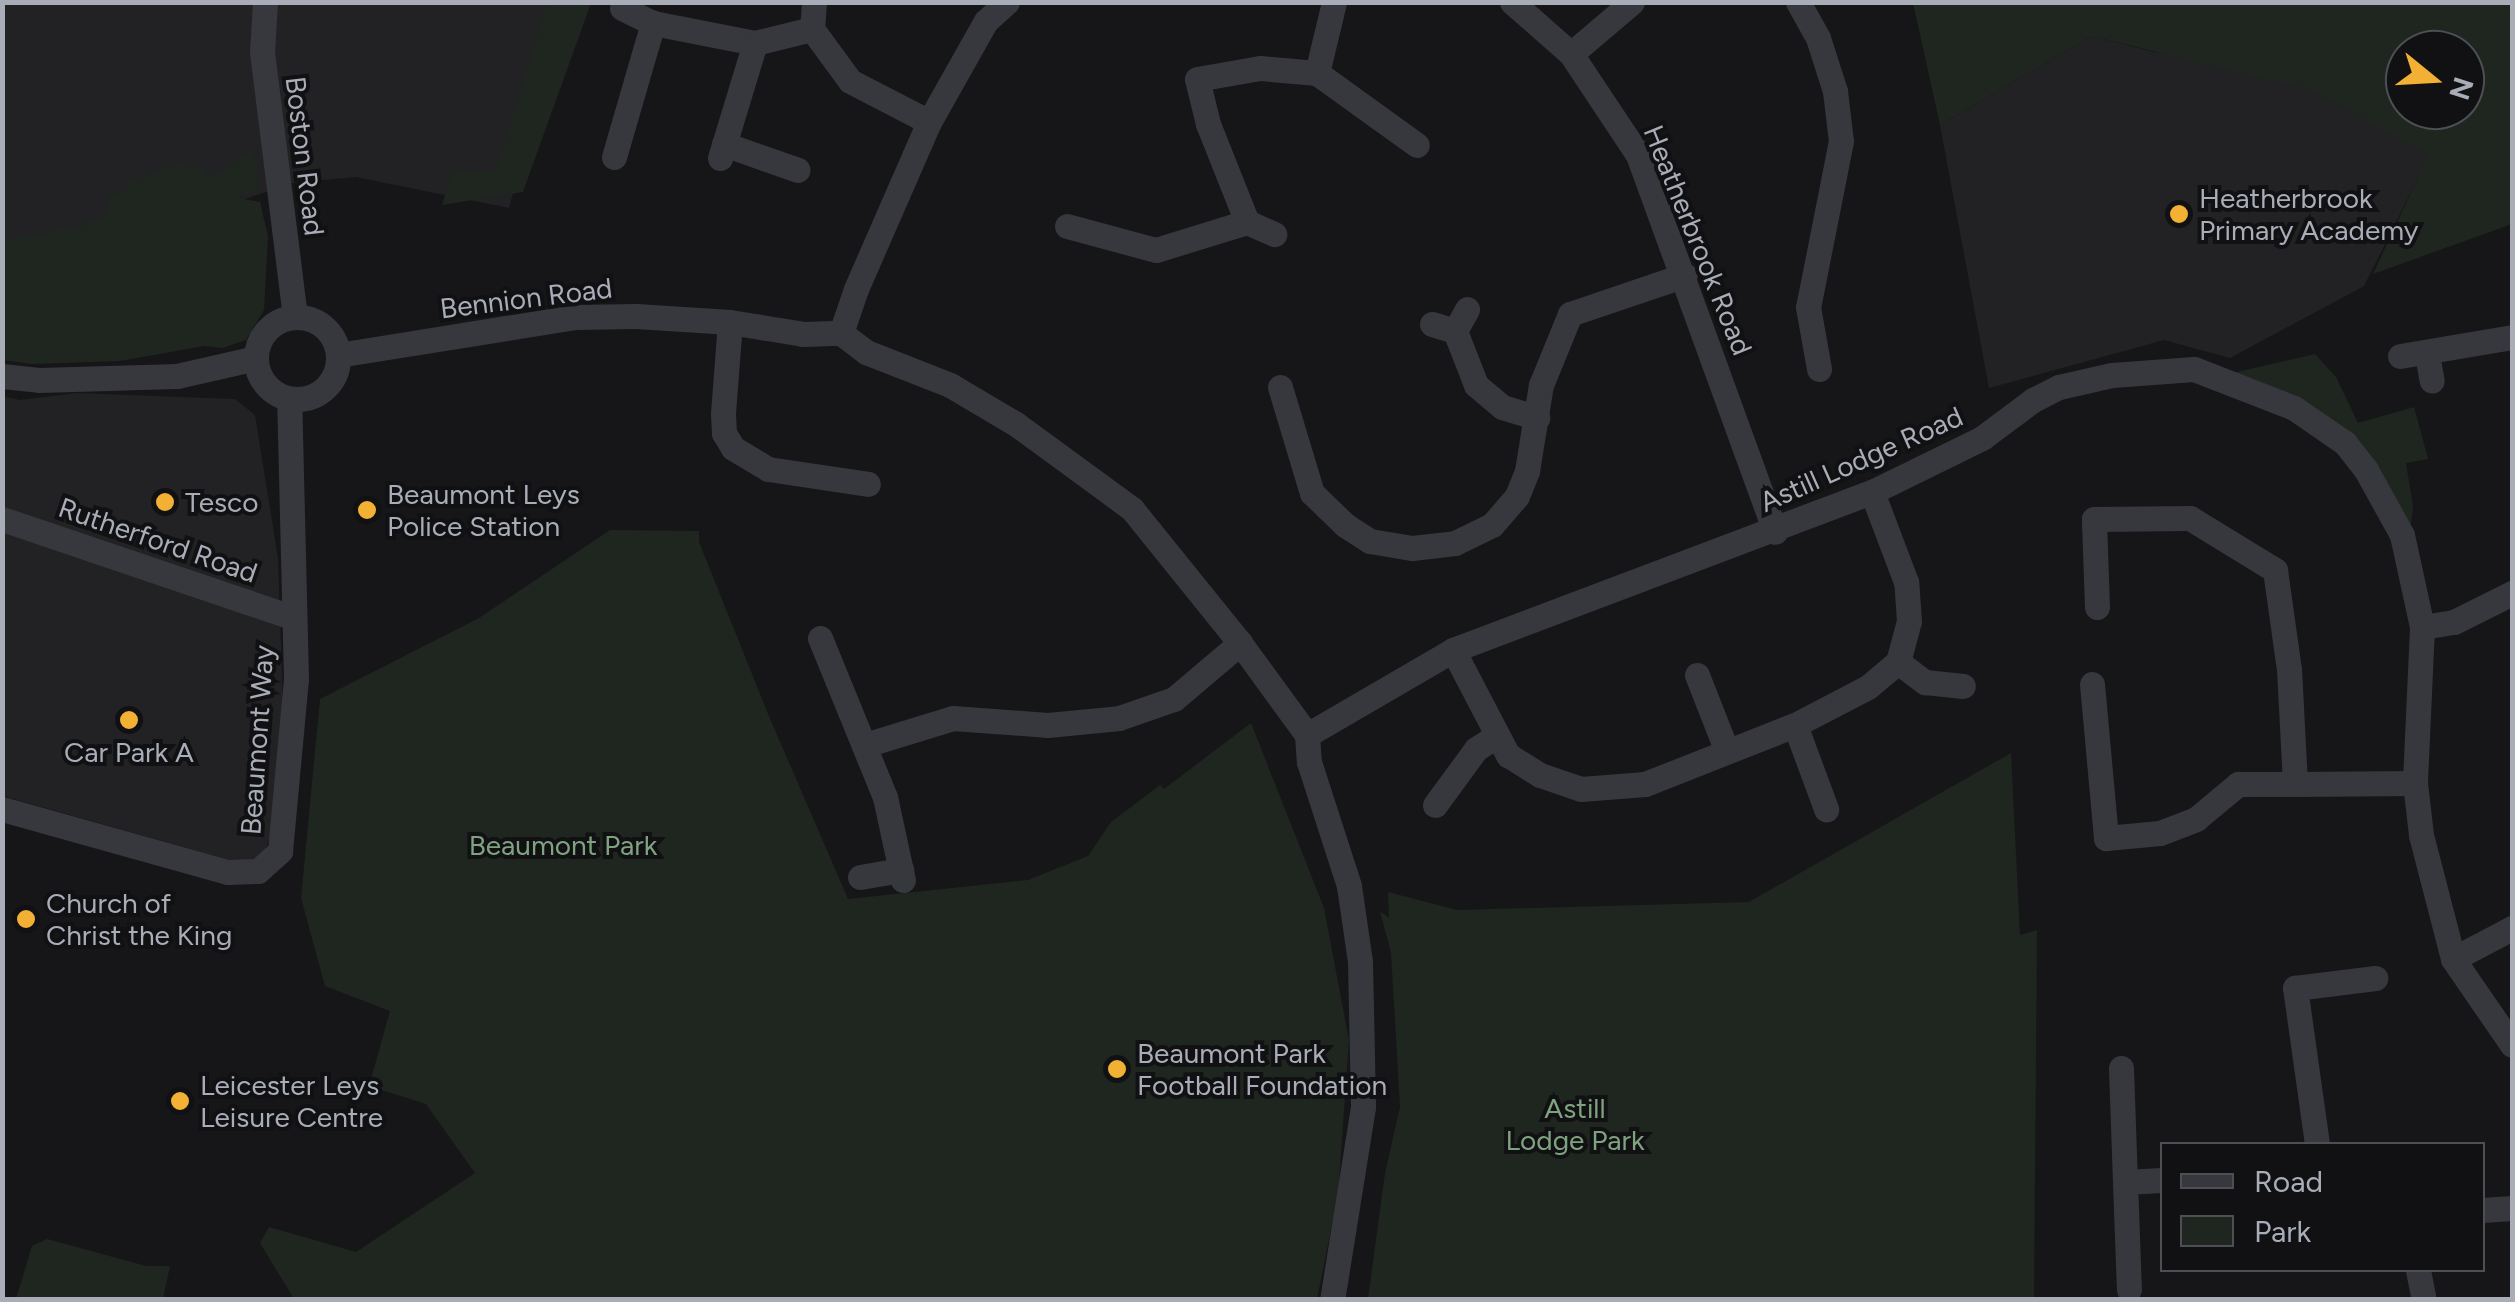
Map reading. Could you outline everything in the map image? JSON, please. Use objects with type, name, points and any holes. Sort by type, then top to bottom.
[{"type":"street","name":"Boston Road","points":[[265,2],[262,52],[295,317]]},
{"type":"street","points":[[1007,2],[986,21],[929,122],[856,289],[841,334],[866,352],[950,386],[1016,424],[1132,509],[1240,643],[1307,735],[1310,762],[1348,886],[1360,961],[1363,1107],[1332,1300]]},
{"type":"street","points":[[1318,73],[1334,2]]},
{"type":"street","name":"Heatherbrook Road","points":[[1512,2],[1571,54],[1638,155],[1685,275],[1775,532]]},
{"type":"street","points":[[1571,54],[1632,2]]},
{"type":"street","points":[[1798,2],[1818,38],[1835,91],[1840,141],[1808,307],[1819,369]]},
{"type":"street","points":[[622,8],[653,22],[756,44],[813,16],[850,82],[929,122]]},
{"type":"street","points":[[614,157],[653,22]]},
{"type":"street","points":[[756,44],[722,151],[798,170]]},
{"type":"street","points":[[1247,222],[1208,124],[1197,79],[1260,68],[1318,73],[1417,146]]},
{"type":"street","points":[[1067,226],[1156,250],[1247,222],[1274,234]]},
{"type":"street","points":[[1280,387],[1312,493],[1370,542],[1412,548],[1455,543],[1492,525],[1518,496],[1541,384],[1570,314],[1685,275]]},
{"type":"street","points":[[295,317],[315,321],[329,332],[338,355],[338,368],[324,389],[301,399],[288,398],[265,384],[256,358],[263,334],[283,319],[295,317]]},
{"type":"street","name":"Bennion Road","points":[[338,355],[574,317],[730,322],[803,334],[841,334]]},
{"type":"street","points":[[1451,321],[1476,385],[1502,407],[1537,418]]},
{"type":"street","points":[[730,322],[723,414],[724,433],[733,448],[768,469],[868,484]]},
{"type":"street","points":[[2400,356],[2512,337]]},
{"type":"street","points":[[2427,354],[2432,381]]},
{"type":"street","points":[[2,376],[38,380],[177,376],[256,358]]},
{"type":"street","name":"Astill Lodge Road","points":[[1307,735],[1454,650],[1775,532],[1872,492],[1982,438],[2032,400],[2059,387],[2112,375],[2194,369],[2294,408],[2345,443],[2366,470],[2402,534],[2422,627],[2416,784],[2421,835],[2452,960],[2512,1045]]},
{"type":"street","name":"Beaumont Way","points":[[2,809],[228,872],[258,871],[280,852],[292,749],[294,618],[288,398]]},
{"type":"street","points":[[1454,650],[1508,755],[1540,775],[1581,790],[1645,784],[1795,725],[1868,687],[1898,662],[1909,621],[1906,582],[1872,492]]},
{"type":"street","points":[[2097,607],[2094,519],[2190,518],[2274,570],[2289,670],[2296,784]]},
{"type":"street","name":"Rutherford Road","points":[[2,519],[294,618]]},
{"type":"street","points":[[2422,627],[2454,622],[2512,596]]},
{"type":"street","points":[[820,638],[884,798],[902,875],[860,877]]},
{"type":"street","points":[[864,745],[953,718],[1048,725],[1132,714],[1174,698],[1240,643]]},
{"type":"street","points":[[1898,662],[1925,682],[1963,686]]},
{"type":"street","points":[[1698,675],[1726,749]]},
{"type":"street","points":[[2092,684],[2106,838],[2160,834],[2196,818],[2238,784],[2416,784]]},
{"type":"street","points":[[1795,725],[1826,809]]},
{"type":"street","points":[[1435,806],[1476,749],[1496,736]]},
{"type":"street","points":[[2452,960],[2512,928]]},
{"type":"street","points":[[2317,1142],[2295,988],[2374,978]]},
{"type":"street","points":[[2122,1068],[2129,1289]]},
{"type":"street","points":[[2124,1182],[2160,1180]]},
{"type":"street","points":[[2485,1210],[2512,1208]]},
{"type":"street","points":[[2418,1272],[2424,1300]]},
{"type":"shaded area","points":[[2,3],[564,3],[509,208],[356,177],[292,183],[122,241],[3,296]]},
{"type":"shaded area","name":"Heatherbrook Primary Academy","points":[[2091,36],[2154,52],[2225,60],[2298,82],[2430,154],[2364,286],[2230,358],[2164,340],[1989,388],[1940,125]]},
{"type":"shaded area","points":[[76,393],[235,399],[255,415],[278,558],[283,708],[271,832],[266,849],[254,859],[237,862],[3,796],[2,396],[20,400]]},
{"type":"green space","points":[[547,3],[591,3],[523,192],[442,205],[453,170],[495,173]]},
{"type":"green space","points":[[1913,3],[2512,3],[2512,224],[2373,274],[2429,154],[2309,89],[2091,36],[1940,125]]},
{"type":"green space","points":[[253,150],[260,189],[239,198],[260,202],[268,236],[264,310],[246,340],[223,348],[204,346],[120,361],[31,364],[3,360],[3,240],[49,233],[63,226],[80,230],[88,220],[106,217],[109,197],[116,197],[131,180],[177,164],[204,168],[206,180]]},
{"type":"green space","points":[[2315,354],[2336,377],[2358,423],[2414,407],[2428,459],[2406,463],[2413,506],[2408,548],[2345,443],[2215,377]]},
{"type":"green space","name":"Beaumont Park","points":[[610,530],[699,531],[699,542],[768,714],[848,899],[1028,880],[1088,856],[1111,822],[1160,785],[1164,789],[1251,723],[1324,908],[1349,1040],[1338,1195],[1317,1299],[294,1299],[260,1243],[269,1227],[356,1252],[475,1173],[426,1104],[369,1086],[390,1011],[325,986],[301,898],[320,699],[479,618]]},
{"type":"green space","name":"Astill Lodge Park","points":[[2011,753],[2020,935],[2037,930],[2034,1299],[1368,1299],[1385,1173],[1400,1107],[1391,953],[1380,911],[1389,918],[1388,892],[1457,910],[1749,902]]},
{"type":"green space","points":[[47,1239],[146,1266],[170,1266],[163,1299],[16,1299],[32,1246]]},
{"type":"place","name":"Heatherbrook Primary Academy","points":[[2179,214]]},
{"type":"place","name":"Tesco","points":[[165,502]]},
{"type":"place","name":"Beaumont Leys Police Station","points":[[367,510]]},
{"type":"place","name":"Car Park A","points":[[129,720]]},
{"type":"place","name":"Church of Christ the King","points":[[26,919]]},
{"type":"place","name":"Beaumont Park Football Foundation","points":[[1117,1069]]},
{"type":"place","name":"Leicester Leys Leisure Centre","points":[[180,1101]]}]
